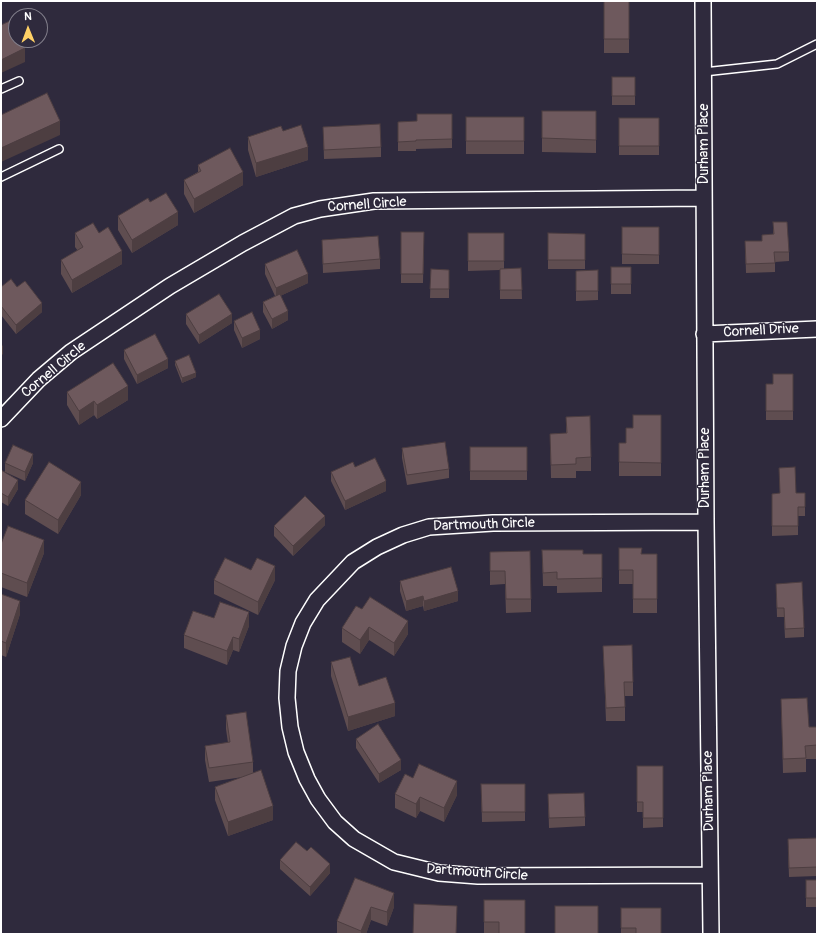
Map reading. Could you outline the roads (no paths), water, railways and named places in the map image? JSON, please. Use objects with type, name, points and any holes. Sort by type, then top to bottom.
[{"type":"street","name":"Durham Place","points":[[703,1],[704,334],[711,934]]},
{"type":"street","name":"Cornell Circle","points":[[1,419],[39,379],[71,352],[170,286],[243,243],[294,216],[320,208],[374,202],[704,198]]},
{"type":"street","name":"Cornell Drive","points":[[704,334],[817,329]]},
{"type":"street","name":"Dartmouth Circle","points":[[706,522],[493,523],[429,527],[403,535],[377,547],[353,562],[316,600],[303,623],[294,646],[288,671],[287,698],[290,727],[296,752],[307,779],[318,799],[335,822],[354,839],[394,862],[440,873],[478,876],[710,874]]},
{"type":"lane","points":[[704,72],[777,64],[817,44]]},
{"type":"lane","points":[[1,90],[19,81]]},
{"type":"lane","points":[[1,177],[59,149]]}]
